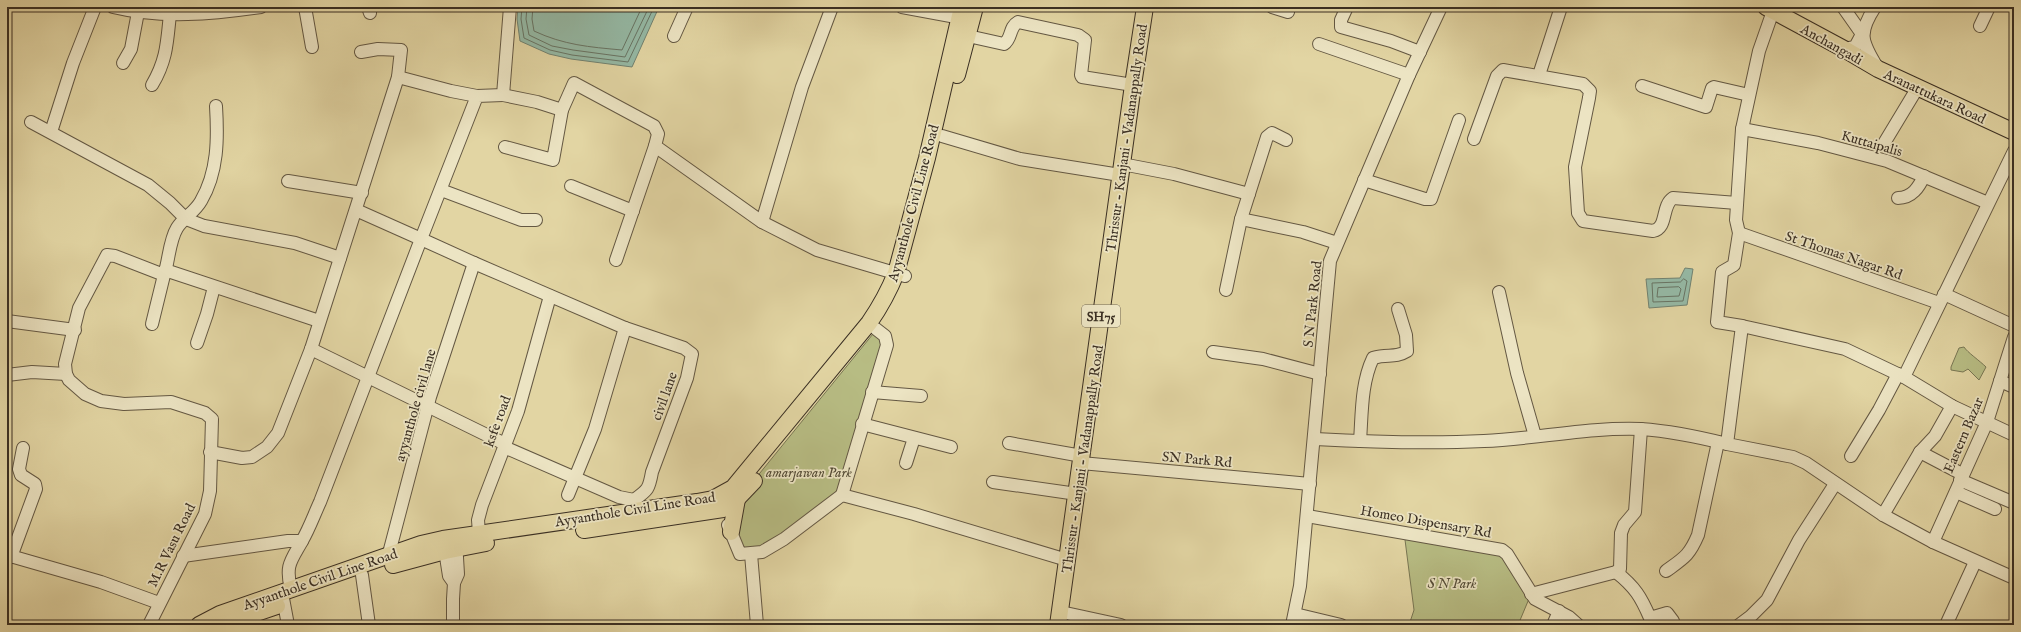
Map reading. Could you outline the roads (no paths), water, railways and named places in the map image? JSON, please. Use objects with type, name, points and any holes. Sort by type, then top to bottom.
[{"type":"main road","name":"Thrissur - Kanjani - Vadanappally Road","points":[[1060,618],[1121,169],[1146,7]]},
{"type":"main road","name":"Anchangadi","points":[[1770,9],[1844,49],[1878,70]]},
{"type":"main road","name":"Ayyanthole Civil Line Road","points":[[930,167],[942,136],[968,36],[967,13]]},
{"type":"main road","name":"Ayyanthole Civil Line Road","points":[[727,499],[840,359],[898,293],[901,274],[930,167],[967,13]]},
{"type":"main road","name":"Aranattukara Road","points":[[1878,70],[2014,132]]},
{"type":"main road","name":"Ayyanthole Civil Line Road","points":[[199,625],[220,614],[362,575],[479,533],[727,499],[876,329],[886,307]]},
{"type":"main road","points":[[727,499],[731,532]]},
{"type":"main road","name":"Ayyanthole Civil Line Road","points":[[227,624],[286,595],[421,544],[450,544],[637,511]]},
{"type":"street","points":[[51,132],[73,63],[96,7]]},
{"type":"street","points":[[113,7],[138,12],[170,14],[261,7]]},
{"type":"street","points":[[306,7],[312,47]]},
{"type":"street","points":[[503,95],[510,7]]},
{"type":"street","points":[[674,36],[687,7]]},
{"type":"street","points":[[762,222],[802,87],[832,7]]},
{"type":"street","points":[[902,7],[967,13]]},
{"type":"street","points":[[1272,7],[1288,12]]},
{"type":"street","points":[[1347,7],[1341,20],[1341,27],[1391,41],[1420,52]]},
{"type":"street","name":"S N Park Road","points":[[1294,619],[1300,586],[1315,439],[1330,261],[1409,75],[1441,7]]},
{"type":"street","points":[[1539,75],[1561,7]]},
{"type":"street","points":[[1843,7],[1862,34],[1869,54],[1878,70]]},
{"type":"street","points":[[1844,49],[1856,47],[1875,7]]},
{"type":"street","points":[[1980,26],[1989,7]]},
{"type":"street","points":[[1770,9],[1758,51],[1742,129],[1736,220],[1739,233],[1734,265],[1722,272],[1717,322],[1742,326],[1845,349],[1901,375],[1952,406],[2014,435]]},
{"type":"street","points":[[123,63],[131,49],[138,12]]},
{"type":"street","points":[[152,85],[161,70],[165,56],[170,14]]},
{"type":"street","points":[[968,36],[1004,44],[1009,39],[1012,27],[1018,22],[1078,35],[1085,40],[1082,77],[1133,85]]},
{"type":"street","points":[[1319,44],[1409,75]]},
{"type":"street","points":[[210,452],[242,458],[252,457],[267,447],[278,432],[311,349],[398,77],[401,50],[378,49],[362,52]]},
{"type":"street","points":[[1474,139],[1497,76],[1503,70],[1539,75],[1583,84],[1590,91],[1575,167],[1578,213],[1583,221],[1653,231],[1661,226],[1668,201],[1673,198],[1737,203]]},
{"type":"street","points":[[398,77],[451,91],[477,96],[503,95],[537,102],[562,110]]},
{"type":"street","points":[[505,147],[553,160],[562,110],[574,83],[654,126],[658,134],[655,146],[616,260]]},
{"type":"street","points":[[1642,86],[1706,107],[1712,88],[1714,87],[1749,95]]},
{"type":"street","points":[[1883,145],[1918,87]]},
{"type":"street","points":[[288,625],[286,595],[288,569],[294,553],[302,541],[320,502],[477,96]]},
{"type":"street","points":[[152,324],[162,273],[176,230],[196,209],[206,191],[216,158],[218,140],[216,106]]},
{"type":"street","points":[[1364,180],[1425,199],[1431,199],[1459,120]]},
{"type":"street","points":[[31,122],[148,186],[170,203],[186,219],[204,226],[295,243],[340,258]]},
{"type":"street","name":"Kuttaipalis","points":[[1742,129],[1833,147],[1887,161],[1988,203]]},
{"type":"street","points":[[1226,290],[1241,219],[1269,134],[1286,140]]},
{"type":"street","points":[[942,136],[1020,159],[1174,174],[1249,194]]},
{"type":"street","points":[[655,146],[762,222],[828,255],[901,274]]},
{"type":"street","points":[[1851,456],[1901,375],[1941,299],[2014,151]]},
{"type":"street","points":[[1898,198],[1903,198],[1918,189],[1924,176]]},
{"type":"street","points":[[288,181],[362,193]]},
{"type":"street","points":[[571,186],[634,211]]},
{"type":"street","points":[[441,190],[520,220],[536,220]]},
{"type":"street","name":"civil lane","points":[[356,210],[474,264],[625,328],[678,346],[692,354],[689,374],[654,466],[649,486],[643,494],[637,511]]},
{"type":"street","points":[[1241,219],[1312,234],[1337,243]]},
{"type":"street","name":"St Thomas Nagar Rd","points":[[1739,233],[1941,299],[2014,326]]},
{"type":"street","points":[[7,375],[32,372],[66,374],[65,364],[75,330],[79,308],[107,255],[115,256],[162,273],[214,287],[320,321]]},
{"type":"street","name":"ayyanthole civil lane","points":[[388,556],[428,406],[474,264]]},
{"type":"street","points":[[197,342],[207,314],[214,287]]},
{"type":"street","points":[[1499,292],[1517,373],[1535,436]]},
{"type":"street","name":"ksfe road","points":[[479,533],[478,520],[482,505],[518,411],[546,317],[550,296]]},
{"type":"street","points":[[1360,441],[1365,384],[1373,358],[1382,355],[1398,357],[1407,351],[1406,335],[1398,309]]},
{"type":"street","points":[[7,321],[75,330]]},
{"type":"street","points":[[1666,571],[1687,556],[1693,548],[1698,535],[1723,443],[1742,326]]},
{"type":"street","points":[[568,495],[599,416],[625,328]]},
{"type":"street","points":[[731,532],[740,554],[762,552],[784,539],[842,495],[862,424],[887,345],[885,336],[876,329]]},
{"type":"street","name":"Eastern Bazar","points":[[1933,542],[1956,492],[1961,477],[1988,422],[2014,338]]},
{"type":"street","points":[[311,349],[369,376],[504,445],[619,497],[637,511]]},
{"type":"street","points":[[1213,352],[1263,359],[1320,374]]},
{"type":"street","name":"M.R Vasu Road","points":[[66,374],[79,390],[101,402],[124,404],[171,402],[205,413],[212,419],[210,491],[205,514],[148,625]]},
{"type":"street","points":[[2000,381],[2014,387]]},
{"type":"street","points":[[872,392],[921,396]]},
{"type":"street","points":[[1882,515],[1920,452],[1935,436],[1952,406]]},
{"type":"street","points":[[862,424],[951,447]]},
{"type":"street","points":[[1315,439],[1450,442],[1486,441],[1604,430],[1641,430],[1678,433],[1793,457],[1806,463],[1882,515],[1933,542],[1975,562],[2014,578]]},
{"type":"street","points":[[1531,594],[1616,572],[1620,569],[1621,533],[1624,525],[1635,512],[1641,430]]},
{"type":"street","points":[[906,463],[914,438]]},
{"type":"street","name":"SN Park Rd","points":[[1009,443],[1082,459],[1310,484]]},
{"type":"street","points":[[23,448],[19,469],[21,475],[35,484],[36,489],[9,556],[101,582],[159,603]]},
{"type":"street","points":[[1920,452],[1961,477],[2014,503]]},
{"type":"street","points":[[993,482],[1077,494]]},
{"type":"street","points":[[1742,624],[1767,600],[1799,540],[1835,484]]},
{"type":"street","points":[[1956,492],[1996,509]]},
{"type":"street","points":[[842,495],[914,514],[1067,560]]},
{"type":"street","name":"Homeo Dispensary Rd","points":[[1307,516],[1495,547],[1507,554],[1535,599],[1543,605],[1559,611],[1569,617],[1578,625]]},
{"type":"street","points":[[183,556],[288,541],[302,541]]},
{"type":"street","points":[[450,544],[458,574],[454,583],[453,625]]},
{"type":"street","points":[[751,554],[757,625]]},
{"type":"street","points":[[1946,625],[1975,562]]},
{"type":"street","points":[[1616,572],[1632,585],[1641,597],[1650,618],[1667,613],[1673,621]]},
{"type":"street","points":[[362,575],[369,625]]},
{"type":"street","points":[[1553,625],[1559,611]]},
{"type":"street","points":[[1060,618],[1121,625]]},
{"type":"street","points":[[1294,619],[1341,625]]},
{"type":"water","points":[[518,7],[659,7],[632,67],[571,59],[549,54],[520,41],[517,19]]},
{"type":"water","points":[[1685,268],[1693,269],[1687,305],[1649,308],[1646,279],[1680,278]]},
{"type":"park label","name":"amarjawan Park","points":[[809,472]]},
{"type":"park label","name":"S N Park","points":[[1452,583]]}]
